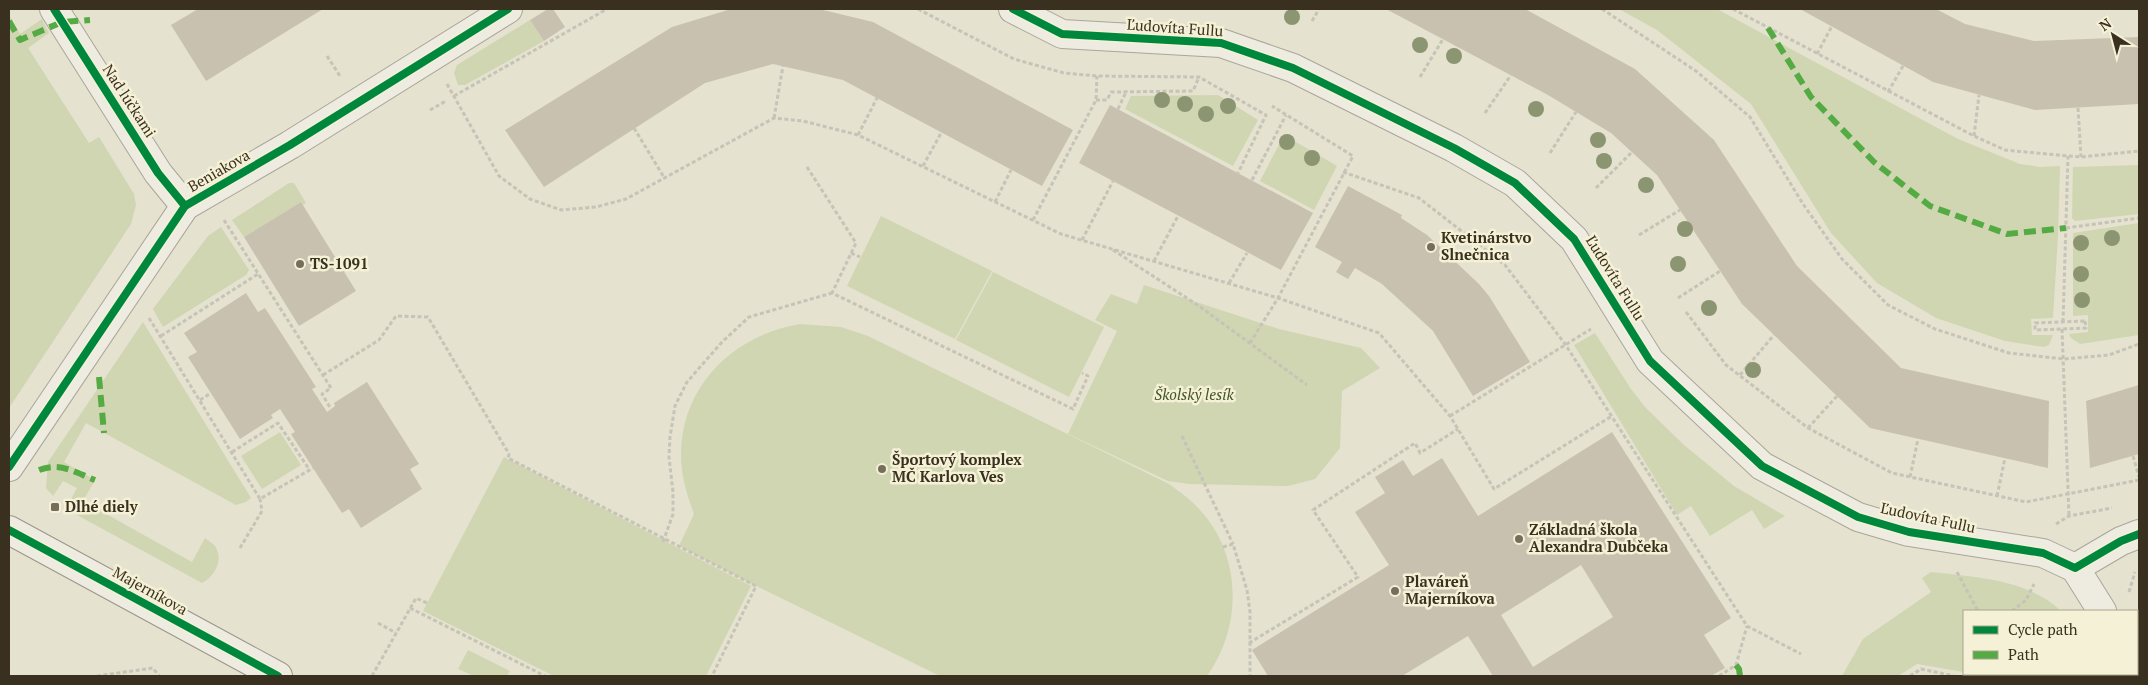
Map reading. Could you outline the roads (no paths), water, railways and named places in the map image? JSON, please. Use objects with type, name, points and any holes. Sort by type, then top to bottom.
[{"type":"street","name":"Nad lúčkami","points":[[54,9],[158,173],[185,206]]},
{"type":"street","name":"Beniakova","points":[[9,467],[185,206],[298,140],[508,9]]},
{"type":"street","name":"Ľudovíta Fullu","points":[[1013,9],[1062,34],[1221,43],[1293,68],[1454,148],[1515,183],[1574,239],[1650,361],[1762,466],[1858,517],[1909,532],[2043,553],[2075,568]]},
{"type":"street","name":"Majerníkova","points":[[9,530],[278,676]]},
{"type":"street","points":[[2101,610],[2075,568],[2121,541],[2139,534]]},
{"type":"place","name":"Kvetinárstvo Slnečnica","points":[[1431,247]]},
{"type":"place","name":"TS-1091","points":[[300,264]]},
{"type":"place","name":"Športový komplex MČ Karlova Ves","points":[[882,469]]},
{"type":"place","name":"Dlhé diely","points":[[55,507]]},
{"type":"place","name":"Základná škola Alexandra Dubčeka","points":[[1519,539]]},
{"type":"place","name":"Plaváreň Majerníkova","points":[[1395,591]]},
{"type":"park label","name":"Školský lesík","points":[[1194,395]]}]
